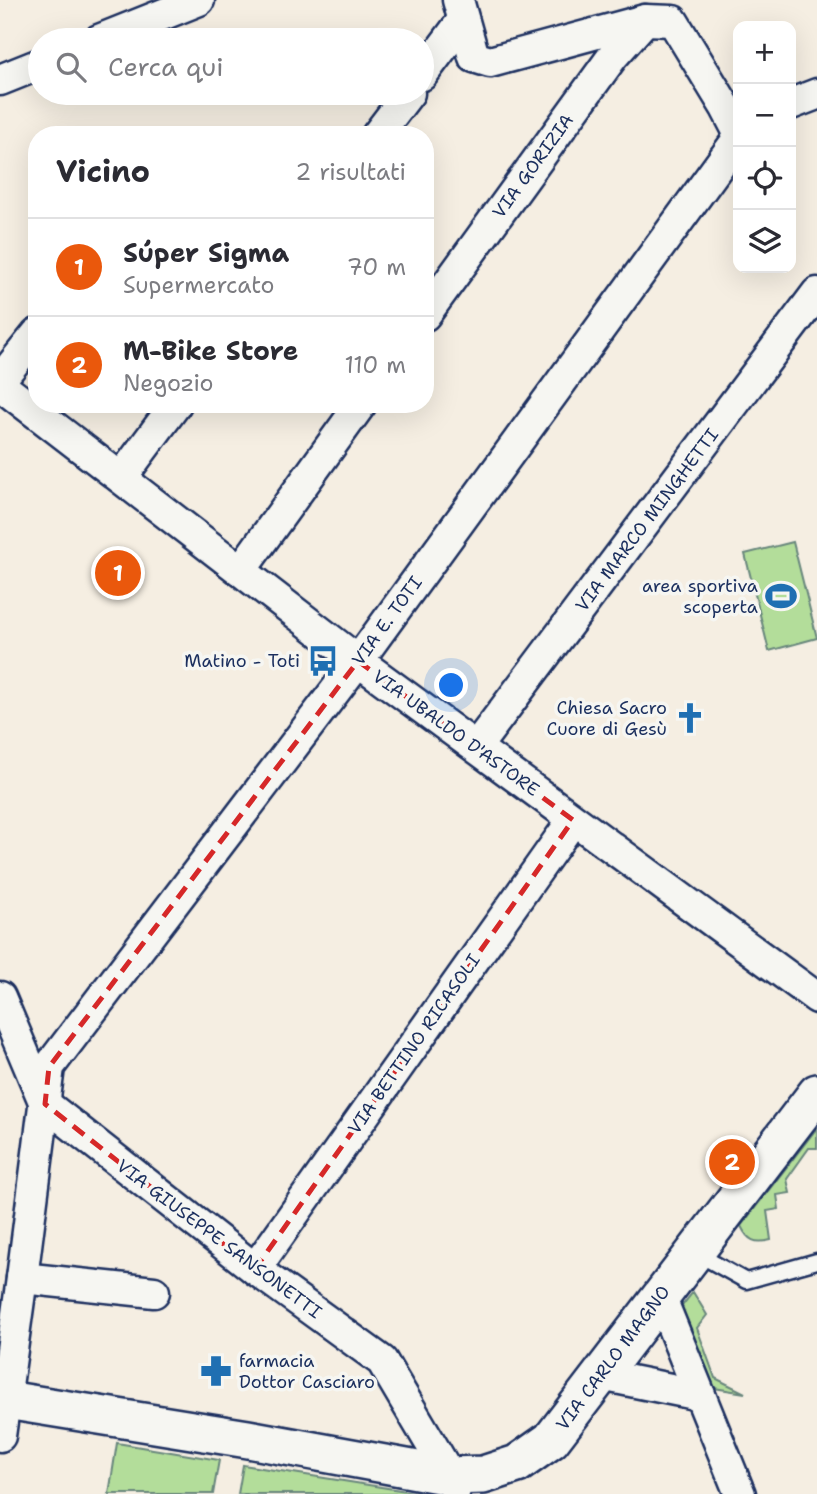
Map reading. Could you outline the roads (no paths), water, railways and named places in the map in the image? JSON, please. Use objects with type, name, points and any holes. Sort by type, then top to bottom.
[{"type":"street","points":[[126,28],[183,3]]},
{"type":"street","points":[[461,10],[474,57],[490,62],[645,20],[673,20],[733,121]]},
{"type":"street","points":[[434,55],[461,10]]},
{"type":"street","name":"VIA GORIZIA","points":[[434,303],[612,56],[645,20]]},
{"type":"street","points":[[0,80],[28,69]]},
{"type":"street","points":[[796,102],[817,94]]},
{"type":"street","points":[[384,126],[400,105]]},
{"type":"street","name":"VIA E. TOTI","points":[[0,1436],[49,1068],[358,661],[733,146]]},
{"type":"street","name":"VIA MARCO MINGHETTI","points":[[476,747],[817,293]]},
{"type":"street","points":[[0,383],[28,346]]},
{"type":"street","name":"VIA UBALDO D'ASTORE","points":[[0,383],[28,405]]},
{"type":"street","name":"VIA UBALDO D'ASTORE","points":[[38,413],[358,661],[817,998]]},
{"type":"street","points":[[121,478],[169,413]]},
{"type":"street","points":[[241,570],[354,413]]},
{"type":"street","name":"VIA BETTINO RICASOLI","points":[[255,1269],[573,820]]},
{"type":"street","name":"VIA GIUSEPPE SANSONETTI","points":[[0,997],[45,1104],[255,1269],[382,1361],[453,1485]]},
{"type":"street","name":"VIA CARLO MAGNO","points":[[3,1399],[248,1439],[453,1485],[517,1464],[551,1440],[817,1093]]},
{"type":"street","points":[[22,1278],[154,1292]]},
{"type":"street","points":[[660,1296],[740,1494]]},
{"type":"street","points":[[601,1375],[700,1395]]},
{"type":"lane","points":[[694,1252],[746,1281],[817,1261]]},
{"type":"place","name":"Súper Sigma","points":[[118,573]]},
{"type":"place","name":"area sportiva scoperta","points":[[781,596]]},
{"type":"place","name":"Matino - Toti","points":[[323,661]]},
{"type":"place","name":"Chiesa Sacro Cuore di Gesù","points":[[690,718]]},
{"type":"place","name":"M-Bike Store","points":[[732,1162]]},
{"type":"place","name":"farmacia Dottor Casciaro","points":[[216,1371]]}]
